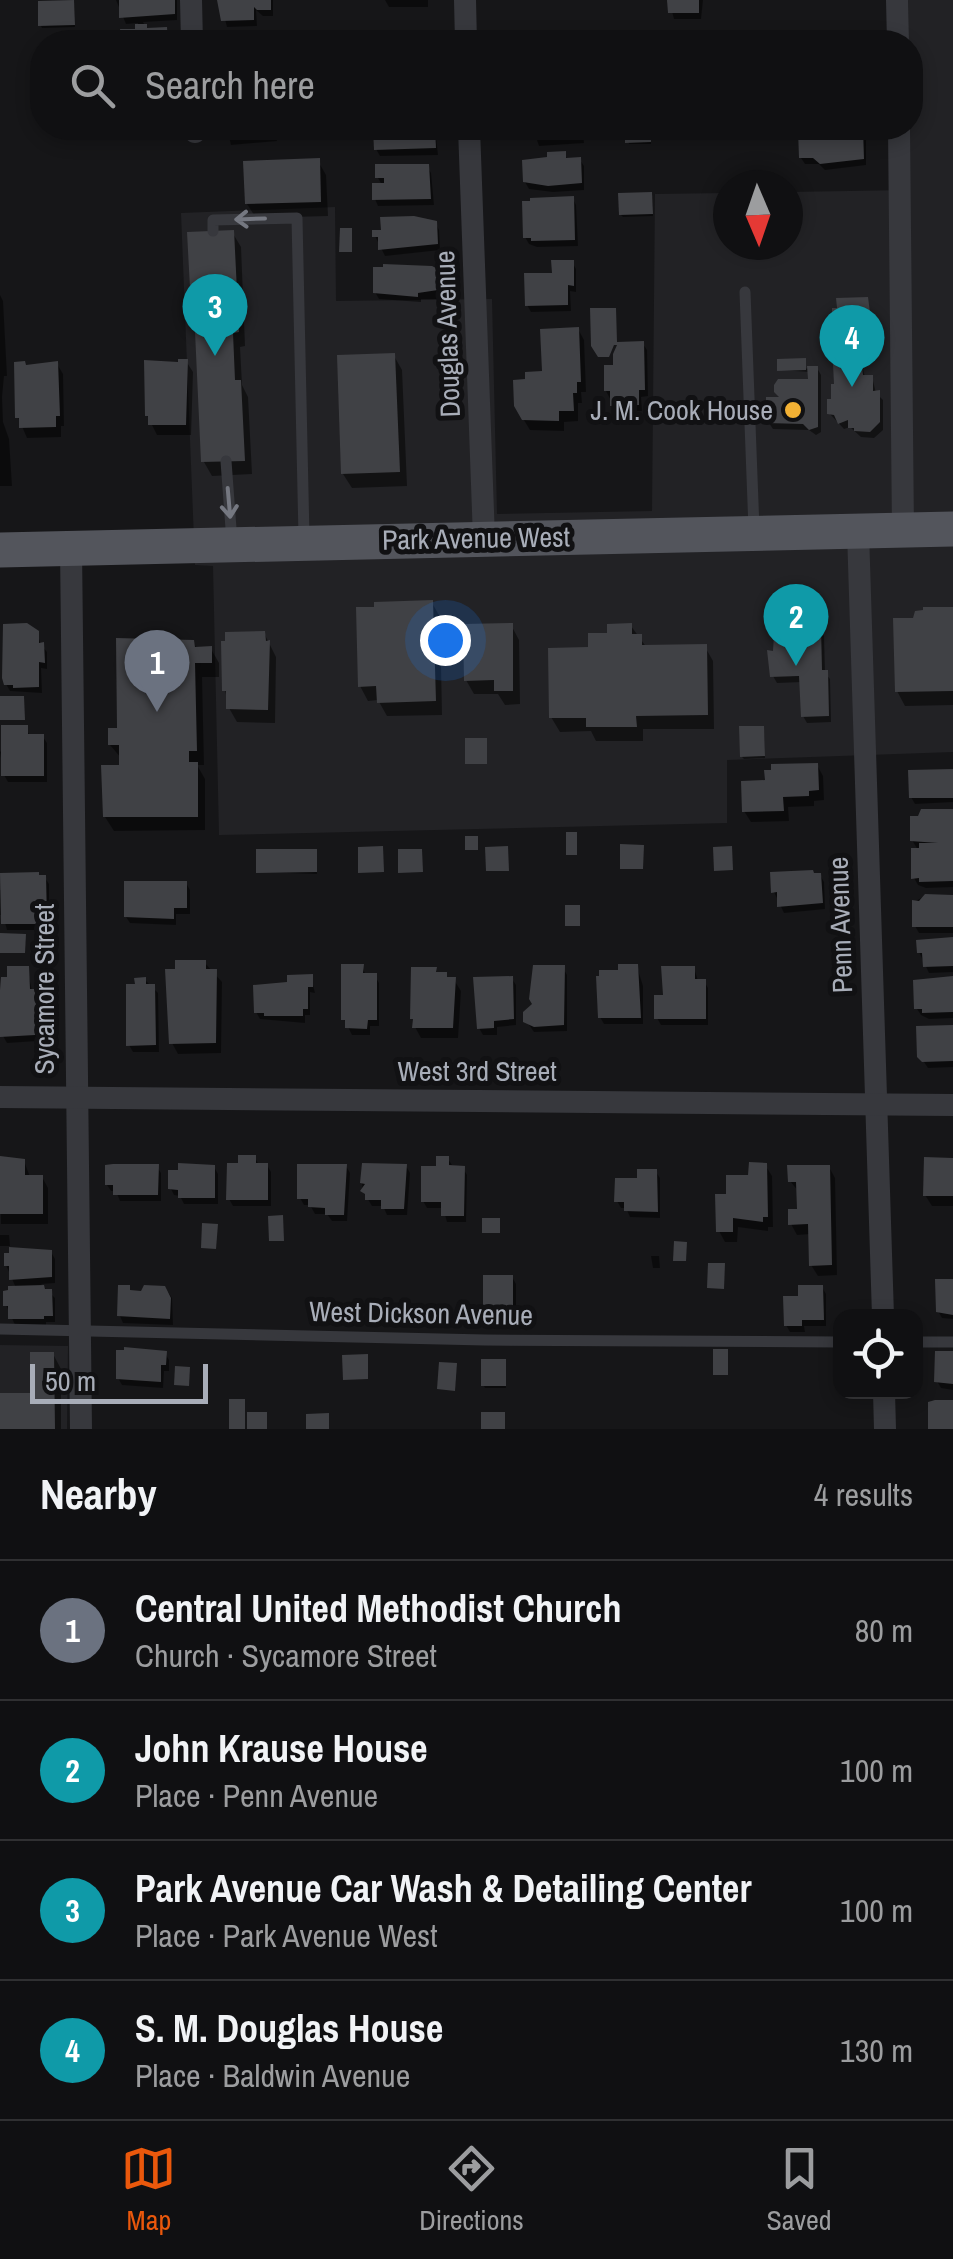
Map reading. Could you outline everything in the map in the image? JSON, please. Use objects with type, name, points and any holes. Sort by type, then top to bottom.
[{"type":"main road","name":"Park Avenue West","points":[[0,550],[953,529]]},
{"type":"street","points":[[190,0],[191,30]]},
{"type":"street","points":[[465,0],[466,30]]},
{"type":"street","points":[[897,0],[898,30]]},
{"type":"street","name":"Douglas Avenue","points":[[470,140],[484,538]]},
{"type":"street","points":[[899,140],[903,531]]},
{"type":"street","name":"Penn Avenue","points":[[858,532],[883,1309]]},
{"type":"street","name":"Sycamore Street","points":[[70,548],[81,1429]]},
{"type":"street","name":"West 3rd Street","points":[[0,1097],[953,1104]]},
{"type":"street","points":[[884,1399],[885,1429]]},
{"type":"lane","points":[[213,231],[213,220],[297,218],[304,541]]},
{"type":"lane","points":[[745,292],[754,533]]},
{"type":"lane","points":[[226,461],[232,544]]},
{"type":"lane","name":"West Dickson Avenue","points":[[0,1329],[466,1340],[833,1342]]},
{"type":"lane","points":[[923,1342],[953,1342]]},
{"type":"shaded area","points":[[908,0],[953,0],[953,752],[727,760],[727,823],[219,835],[213,566],[195,565],[181,213],[335,207],[336,301],[492,299],[497,514],[652,511],[655,194],[713,193],[713,260],[803,260],[803,192],[909,190],[909,140],[923,140],[923,30],[908,30]]},
{"type":"shaded area","points":[[0,1345],[68,1346],[67,1429],[0,1429]]},
{"type":"building","points":[[74,0],[75,25],[38,26],[38,1]]},
{"type":"building","points":[[119,0],[175,0],[175,14],[119,18]]},
{"type":"building","points":[[217,0],[271,0],[271,10],[254,7],[254,20],[221,21]]},
{"type":"building","points":[[667,0],[699,0],[699,13],[668,13]]},
{"type":"building","points":[[135,24],[147,24],[147,28],[167,30],[120,29],[135,29]]},
{"type":"building","points":[[374,140],[436,140],[436,148],[374,150]]},
{"type":"building","points":[[625,140],[651,140],[651,142]]},
{"type":"building","points":[[798,140],[863,140],[864,159],[820,164],[813,158],[799,158]]},
{"type":"building","points":[[566,151],[566,158],[581,157],[582,183],[548,186],[523,182],[522,160]]},
{"type":"building","points":[[320,158],[321,202],[245,204],[243,161]]},
{"type":"building","points":[[375,164],[429,164],[431,199],[372,200],[372,183],[384,183],[384,178],[375,178]]},
{"type":"building","points":[[652,192],[653,214],[619,215],[618,193]]},
{"type":"building","points":[[574,196],[575,240],[523,238],[522,201]]},
{"type":"building","points":[[414,216],[437,221],[438,244],[378,250],[378,237],[372,237],[372,230],[381,230],[380,217]]},
{"type":"building","points":[[340,228],[352,228],[352,252],[339,252]]},
{"type":"building","points":[[234,230],[239,332],[233,333],[235,380],[241,380],[245,461],[201,462],[187,232]]},
{"type":"building","points":[[551,260],[574,260],[574,286],[568,285],[568,305],[525,306],[524,273],[552,273]]},
{"type":"building","points":[[432,266],[438,269],[438,290],[418,293],[418,297],[373,293],[373,267]]},
{"type":"building","points":[[868,297],[872,328],[838,328],[837,323],[832,323],[836,298]]},
{"type":"building","points":[[590,308],[616,308],[617,342],[644,341],[645,390],[639,390],[639,405],[610,406],[610,391],[604,391],[604,365],[613,365],[617,345],[609,357],[598,357],[591,346]]},
{"type":"building","points":[[579,327],[581,382],[577,382],[577,393],[573,393],[574,411],[559,411],[559,421],[522,420],[514,406],[513,380],[525,379],[525,372],[542,371],[540,329]]},
{"type":"building","points":[[832,344],[859,344],[863,375],[873,375],[873,391],[880,390],[880,422],[870,432],[854,431],[848,428],[848,420],[838,424],[834,415],[827,414],[827,399],[831,399],[834,384]]},
{"type":"building","points":[[395,353],[400,472],[341,474],[337,355]]},
{"type":"building","points":[[806,358],[806,370],[777,371],[777,359]]},
{"type":"building","points":[[188,359],[186,425],[148,425],[144,360]]},
{"type":"building","points":[[25,361],[26,365],[58,361],[60,416],[56,416],[56,427],[19,428],[19,418],[15,418],[14,362]]},
{"type":"building","name":"J. M. Cook House","points":[[807,366],[818,366],[818,427],[809,430],[803,424],[766,423],[766,397],[779,397],[774,392],[778,379],[808,379]]},
{"type":"building","points":[[433,600],[436,701],[377,703],[376,686],[358,687],[356,607],[374,607],[374,602]]},
{"type":"building","points":[[923,607],[953,607],[953,691],[895,692],[893,618],[913,618],[915,611]]},
{"type":"building","points":[[818,616],[822,670],[828,670],[829,716],[801,717],[799,676],[770,677],[767,650],[773,651],[775,618]]},
{"type":"building","points":[[27,623],[39,631],[39,643],[44,642],[45,663],[39,662],[39,687],[13,688],[4,685],[2,678],[3,624]]},
{"type":"building","points":[[513,623],[513,691],[494,691],[494,680],[464,681],[463,624]]},
{"type":"building","points":[[632,623],[632,634],[642,634],[642,645],[707,644],[708,715],[636,716],[637,727],[586,727],[586,718],[549,718],[548,648],[588,647],[588,633],[607,633],[607,624]]},
{"type":"building","points":[[265,631],[266,641],[270,640],[268,710],[226,709],[221,641],[225,641],[225,632]]},
{"type":"building","points":[[116,638],[194,640],[195,647],[212,646],[212,663],[195,663],[197,751],[189,751],[189,762],[198,762],[198,817],[103,817],[101,765],[119,765],[119,745],[108,745],[108,728],[117,728]]},
{"type":"building","points":[[0,696],[24,696],[25,720],[0,720]]},
{"type":"building","points":[[1,725],[28,725],[28,734],[44,734],[44,776],[1,776]]},
{"type":"building","points":[[739,726],[764,726],[765,756],[740,757]]},
{"type":"building","points":[[465,738],[487,738],[487,764],[465,764]]},
{"type":"building","points":[[818,763],[819,790],[809,791],[809,796],[783,797],[784,811],[742,812],[741,781],[765,780],[764,770],[771,770],[771,764]]},
{"type":"building","points":[[953,769],[953,798],[909,798],[908,770]]},
{"type":"building","points":[[921,809],[953,809],[953,881],[911,879],[911,848],[919,848],[919,843],[938,843],[910,841],[910,816],[918,816]]},
{"type":"building","points":[[566,832],[577,832],[577,855],[566,855]]},
{"type":"building","points":[[465,836],[478,836],[478,850],[465,850]]},
{"type":"building","points":[[620,844],[644,845],[643,869],[620,869]]},
{"type":"building","points":[[383,846],[384,872],[358,873],[358,847]]},
{"type":"building","points":[[508,846],[509,871],[486,871],[485,847]]},
{"type":"building","points":[[732,846],[733,870],[714,871],[713,847]]},
{"type":"building","points":[[256,849],[317,849],[317,872],[256,873]]},
{"type":"building","points":[[398,849],[422,849],[423,872],[398,873]]},
{"type":"building","points":[[770,872],[821,873],[823,903],[777,907],[777,892],[771,893]]},
{"type":"building","points":[[0,873],[46,875],[47,919],[39,919],[39,924],[1,924]]},
{"type":"building","points":[[124,881],[187,881],[187,908],[174,908],[174,919],[124,917]]},
{"type":"building","points":[[925,894],[953,895],[953,927],[912,927],[912,900],[919,901]]},
{"type":"building","points":[[565,905],[580,905],[580,926],[565,926]]},
{"type":"building","points":[[0,933],[26,934],[25,953],[0,953]]},
{"type":"building","points":[[953,937],[953,966],[923,967],[916,940]]},
{"type":"building","points":[[175,960],[206,960],[206,969],[217,969],[216,1043],[169,1044],[165,969],[175,969]]},
{"type":"building","points":[[341,964],[364,964],[363,973],[377,973],[377,1020],[368,1020],[367,1029],[345,1028],[345,1020],[341,1020]]},
{"type":"building","points":[[618,964],[638,964],[641,1018],[598,1018],[596,976],[599,970],[618,970]]},
{"type":"building","points":[[533,965],[565,965],[564,1025],[534,1027],[523,1022],[523,1012],[532,1004],[529,999]]},
{"type":"building","points":[[7,966],[29,966],[30,989],[35,989],[37,1007],[35,1035],[0,1037],[1,977],[7,977]]},
{"type":"building","points":[[661,966],[695,966],[695,979],[706,979],[706,1019],[654,1019],[654,995],[663,995]]},
{"type":"building","points":[[411,967],[437,967],[436,972],[456,977],[453,1028],[412,1028]]},
{"type":"building","points":[[313,974],[313,987],[308,987],[308,1009],[303,1009],[303,1016],[254,1013],[253,985],[287,982],[287,975]]},
{"type":"building","points":[[513,976],[514,1019],[494,1021],[494,1028],[477,1029],[473,977]]},
{"type":"building","points":[[953,976],[953,1012],[922,1013],[922,1009],[914,1009],[913,980]]},
{"type":"building","points":[[146,977],[146,984],[155,984],[156,1045],[126,1046],[126,984],[135,984],[134,978]]},
{"type":"building","points":[[953,1025],[953,1061],[922,1062],[917,1057],[916,1026]]},
{"type":"building","points":[[238,1155],[256,1155],[256,1163],[268,1163],[268,1200],[226,1200],[227,1163],[238,1163]]},
{"type":"building","points":[[0,1156],[25,1159],[25,1175],[43,1175],[43,1214],[0,1214]]},
{"type":"building","points":[[436,1156],[449,1156],[449,1165],[465,1166],[464,1216],[441,1216],[441,1202],[421,1202],[421,1166],[436,1166]]},
{"type":"building","points":[[924,1157],[953,1158],[953,1196],[923,1196]]},
{"type":"building","points":[[749,1162],[767,1163],[768,1217],[763,1217],[763,1222],[733,1218],[733,1232],[716,1232],[715,1194],[726,1194],[726,1175],[748,1175]]},
{"type":"building","points":[[178,1163],[215,1165],[215,1198],[178,1198],[178,1190],[168,1189],[168,1170],[178,1170]]},
{"type":"building","points":[[362,1163],[407,1164],[404,1209],[381,1209],[381,1200],[365,1200],[360,1191],[365,1184],[360,1183]]},
{"type":"building","points":[[159,1164],[158,1195],[113,1195],[113,1185],[105,1185],[105,1165]]},
{"type":"building","points":[[297,1164],[347,1164],[344,1215],[325,1215],[325,1208],[308,1207],[308,1199],[297,1199]]},
{"type":"building","points":[[787,1165],[830,1165],[832,1265],[809,1266],[808,1224],[788,1225],[788,1209],[797,1209],[796,1182],[788,1182]]},
{"type":"building","points":[[637,1169],[657,1169],[658,1212],[624,1211],[624,1202],[614,1202],[615,1178],[637,1178]]},
{"type":"building","points":[[283,1215],[284,1241],[269,1241],[268,1216]]},
{"type":"building","points":[[482,1218],[500,1218],[500,1233],[482,1233]]},
{"type":"building","points":[[202,1223],[218,1224],[216,1249],[201,1248]]},
{"type":"building","points":[[674,1241],[687,1242],[686,1261],[673,1261]]},
{"type":"building","points":[[9,1247],[52,1250],[52,1277],[9,1280],[4,1253],[9,1253]]},
{"type":"building","points":[[708,1263],[725,1263],[724,1289],[707,1288]]},
{"type":"building","points":[[483,1275],[513,1275],[513,1320],[483,1320]]},
{"type":"building","points":[[935,1279],[953,1279],[953,1315],[936,1312]]},
{"type":"building","points":[[44,1285],[45,1289],[52,1289],[53,1316],[8,1319],[3,1291],[8,1286]]},
{"type":"building","points":[[118,1285],[130,1285],[130,1290],[141,1291],[144,1285],[165,1286],[171,1298],[170,1319],[117,1316]]},
{"type":"building","points":[[798,1285],[823,1285],[824,1320],[802,1320],[802,1326],[784,1326],[783,1296],[798,1296]]},
{"type":"building","points":[[124,1347],[167,1351],[166,1365],[161,1365],[161,1382],[116,1379],[116,1350]]},
{"type":"building","points":[[713,1349],[728,1349],[728,1375],[713,1375]]},
{"type":"building","points":[[935,1351],[953,1351],[953,1384],[934,1382]]},
{"type":"building","points":[[30,1352],[54,1352],[55,1429],[0,1429],[0,1393],[30,1393]]},
{"type":"building","points":[[368,1354],[368,1379],[343,1380],[342,1355]]},
{"type":"building","points":[[481,1359],[506,1359],[506,1386],[481,1386]]},
{"type":"building","points":[[439,1362],[457,1363],[455,1391],[437,1389]]},
{"type":"building","points":[[175,1366],[190,1367],[189,1386],[174,1385]]},
{"type":"building","points":[[229,1399],[245,1399],[245,1429],[229,1429]]},
{"type":"building","points":[[953,1400],[953,1429],[928,1429],[928,1402]]},
{"type":"building","points":[[247,1412],[267,1412],[267,1429],[247,1429]]},
{"type":"building","points":[[481,1412],[505,1412],[505,1429],[481,1429]]},
{"type":"building","points":[[329,1413],[329,1429],[306,1429],[306,1414]]},
{"type":"place","name":"Park Avenue Car Wash & Detailing Center","points":[[215,356]]},
{"type":"place","name":"S. M. Douglas House","points":[[852,387]]},
{"type":"place","name":"J. M. Cook House","points":[[793,410]]},
{"type":"place","name":"John Krause House","points":[[796,666]]},
{"type":"place","name":"Central United Methodist Church","points":[[157,712]]}]
